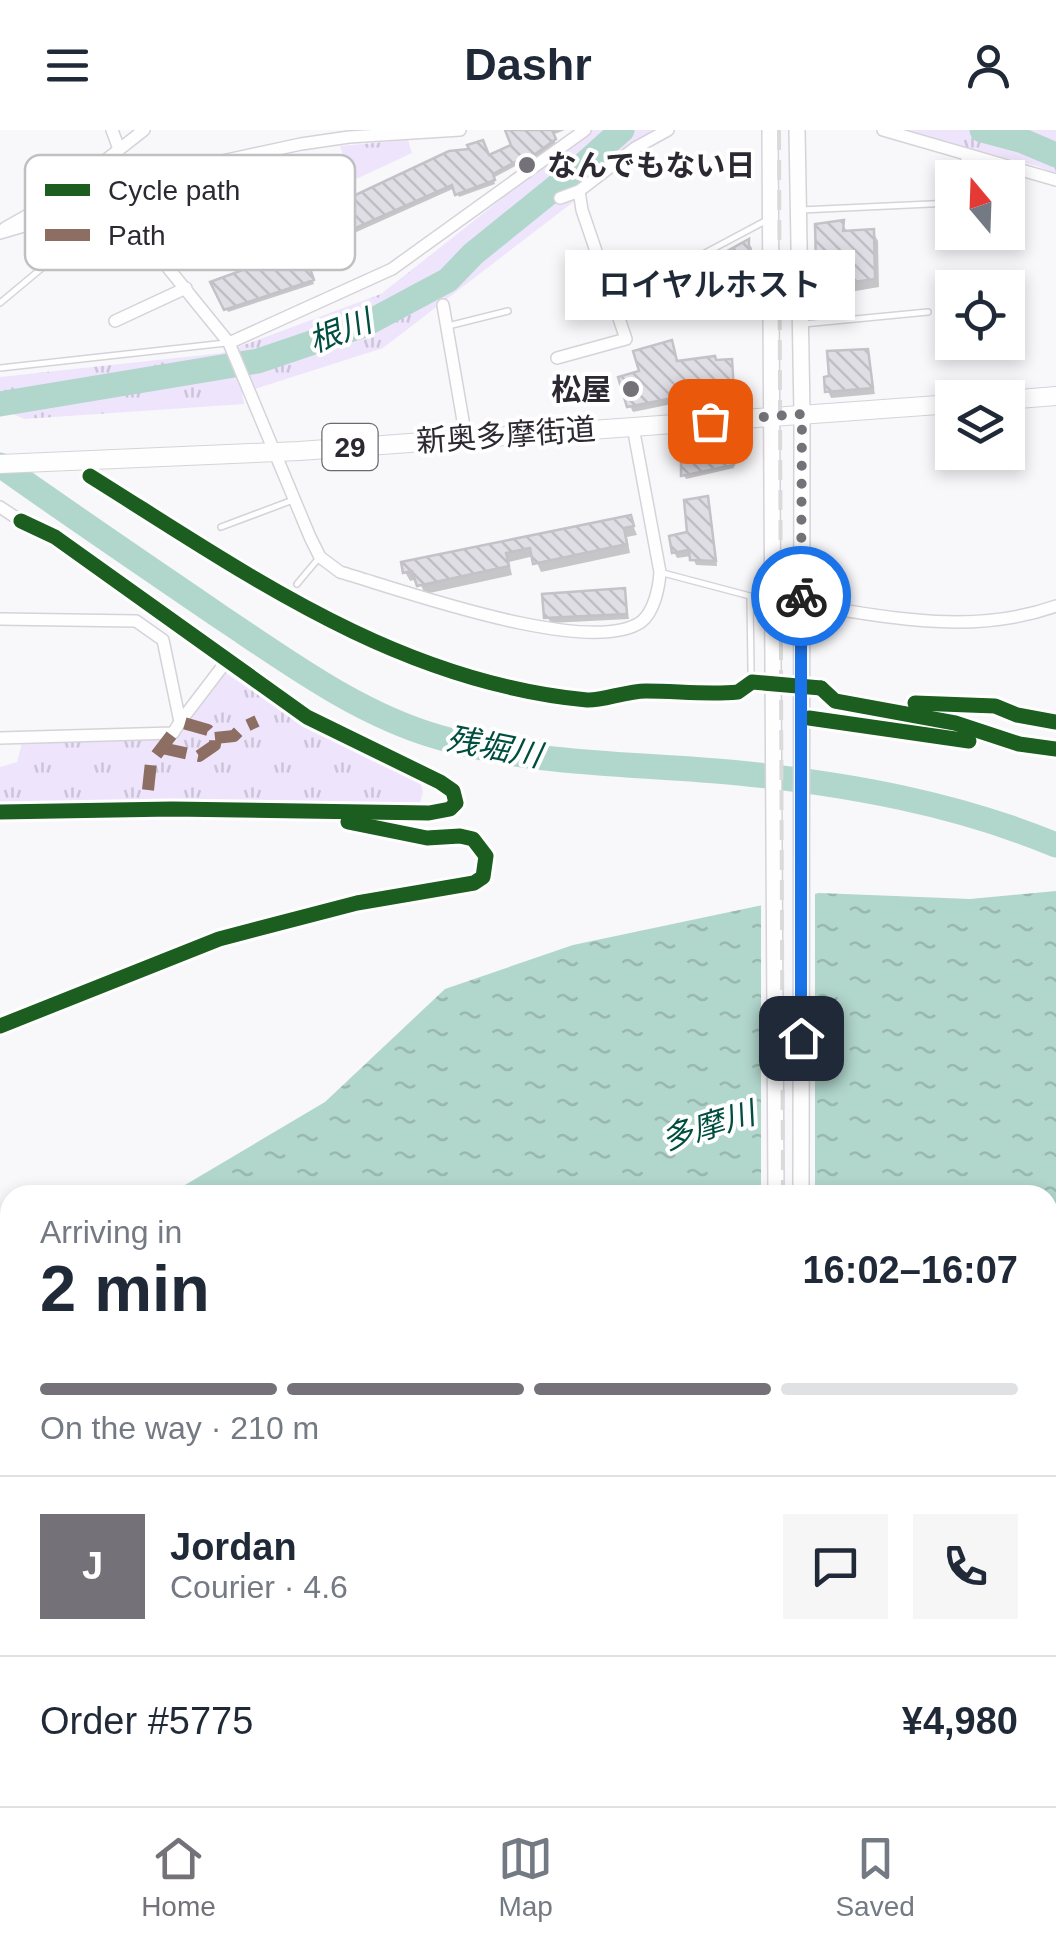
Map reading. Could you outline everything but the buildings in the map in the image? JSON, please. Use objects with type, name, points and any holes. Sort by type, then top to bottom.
[{"type":"main road","points":[[770,130],[776,1185]]},
{"type":"main road","points":[[797,130],[802,414],[801,1185]]},
{"type":"main road","points":[[1025,399],[1056,396]]},
{"type":"main road","name":"新奥多摩街道","points":[[0,464],[276,452],[935,405]]},
{"type":"street","points":[[112,130],[120,149]]},
{"type":"street","points":[[112,155],[144,130]]},
{"type":"street","points":[[248,155],[350,137],[460,130]]},
{"type":"street","points":[[229,343],[392,269],[584,130]]},
{"type":"street","points":[[560,198],[579,191],[635,148],[668,130]]},
{"type":"street","points":[[882,130],[1056,180]]},
{"type":"street","points":[[557,358],[626,340],[579,191]]},
{"type":"street","points":[[0,232],[25,217]]},
{"type":"street","points":[[0,232],[25,225]]},
{"type":"street","points":[[171,270],[229,343],[320,557],[340,572],[515,623],[616,631],[640,622],[649,612],[660,584],[660,572],[633,427]]},
{"type":"street","points":[[116,321],[186,288]]},
{"type":"street","points":[[443,305],[466,438]]},
{"type":"street","points":[[0,507],[21,521],[0,524]]},
{"type":"street","points":[[821,607],[950,624],[1006,618],[1056,606]]},
{"type":"street","points":[[0,619],[136,622],[163,640],[180,722]]},
{"type":"street","points":[[0,738],[173,733],[222,668]]},
{"type":"lane","points":[[964,160],[966,152]]},
{"type":"lane","points":[[798,210],[935,204]]},
{"type":"lane","points":[[615,301],[770,218]]},
{"type":"lane","points":[[0,303],[40,270]]},
{"type":"lane","points":[[446,326],[508,311]]},
{"type":"lane","points":[[800,324],[928,312]]},
{"type":"lane","points":[[0,368],[229,343]]},
{"type":"lane","points":[[221,527],[296,499]]},
{"type":"lane","points":[[297,584],[320,557]]},
{"type":"lane","points":[[660,572],[750,596],[750,670],[752,682],[760,684]]},
{"type":"green space","points":[[589,130],[667,130],[383,348],[242,393],[244,404],[24,419],[0,408],[0,377],[222,353],[381,294]]},
{"type":"green space","points":[[897,130],[1056,130],[1056,174],[1025,160]]},
{"type":"green space","points":[[408,140],[412,153],[355,180],[355,155],[343,155],[340,146]]},
{"type":"green space","points":[[226,673],[320,733],[420,782],[420,803],[410,807],[93,800],[0,804],[0,767],[17,762],[22,743],[174,737]]},
{"type":"water","name":"多摩川","points":[[1056,891],[1056,1185],[185,1185],[325,1102],[445,989],[573,945],[819,893],[970,899]]},
{"type":"pier","points":[[815,889],[815,1185],[761,1185],[761,900]]},
{"type":"waterway","name":"根川","points":[[0,404],[258,361],[364,325],[448,280],[473,254],[622,130]]},
{"type":"waterway","name":"根川","points":[[982,130],[1056,155]]},
{"type":"waterway","name":"残堀川","points":[[0,465],[297,668],[408,727],[512,753],[739,773],[860,790],[940,807],[1056,845]]},
{"type":"railway","points":[[779,130],[783,1185]]},
{"type":"marked path","points":[[215,738],[234,736],[257,721]]},
{"type":"marked path","points":[[162,748],[199,756],[215,745],[208,730],[180,722]]},
{"type":"marked path","points":[[148,790],[151,762],[173,733]]},
{"type":"cycle path","points":[[90,476],[207,550],[326,618],[451,671],[518,689],[587,700],[646,691],[738,692],[752,682],[821,688]]},
{"type":"cycle path","points":[[0,812],[172,809],[429,813],[450,809],[456,803],[453,791],[440,782],[307,717],[55,537],[21,521]]},
{"type":"cycle path","points":[[821,688],[835,701],[955,723],[1019,744],[1056,749]]},
{"type":"cycle path","points":[[915,703],[995,706],[1017,715],[1056,722]]},
{"type":"cycle path","points":[[809,718],[969,741]]},
{"type":"cycle path","points":[[0,1026],[219,939],[357,903],[474,883],[483,877],[486,856],[473,839],[427,838],[348,822]]},
{"type":"way so far","points":[[710,421],[802,414],[801,596]]},
{"type":"place","name":"なんでもない日","points":[[527,165]]},
{"type":"place","name":"松屋","points":[[631,389]]},
{"type":"place","name":"ロイヤルホスト","points":[[710,421]]},
{"type":"route","points":[[801,596],[801,1038]]}]
